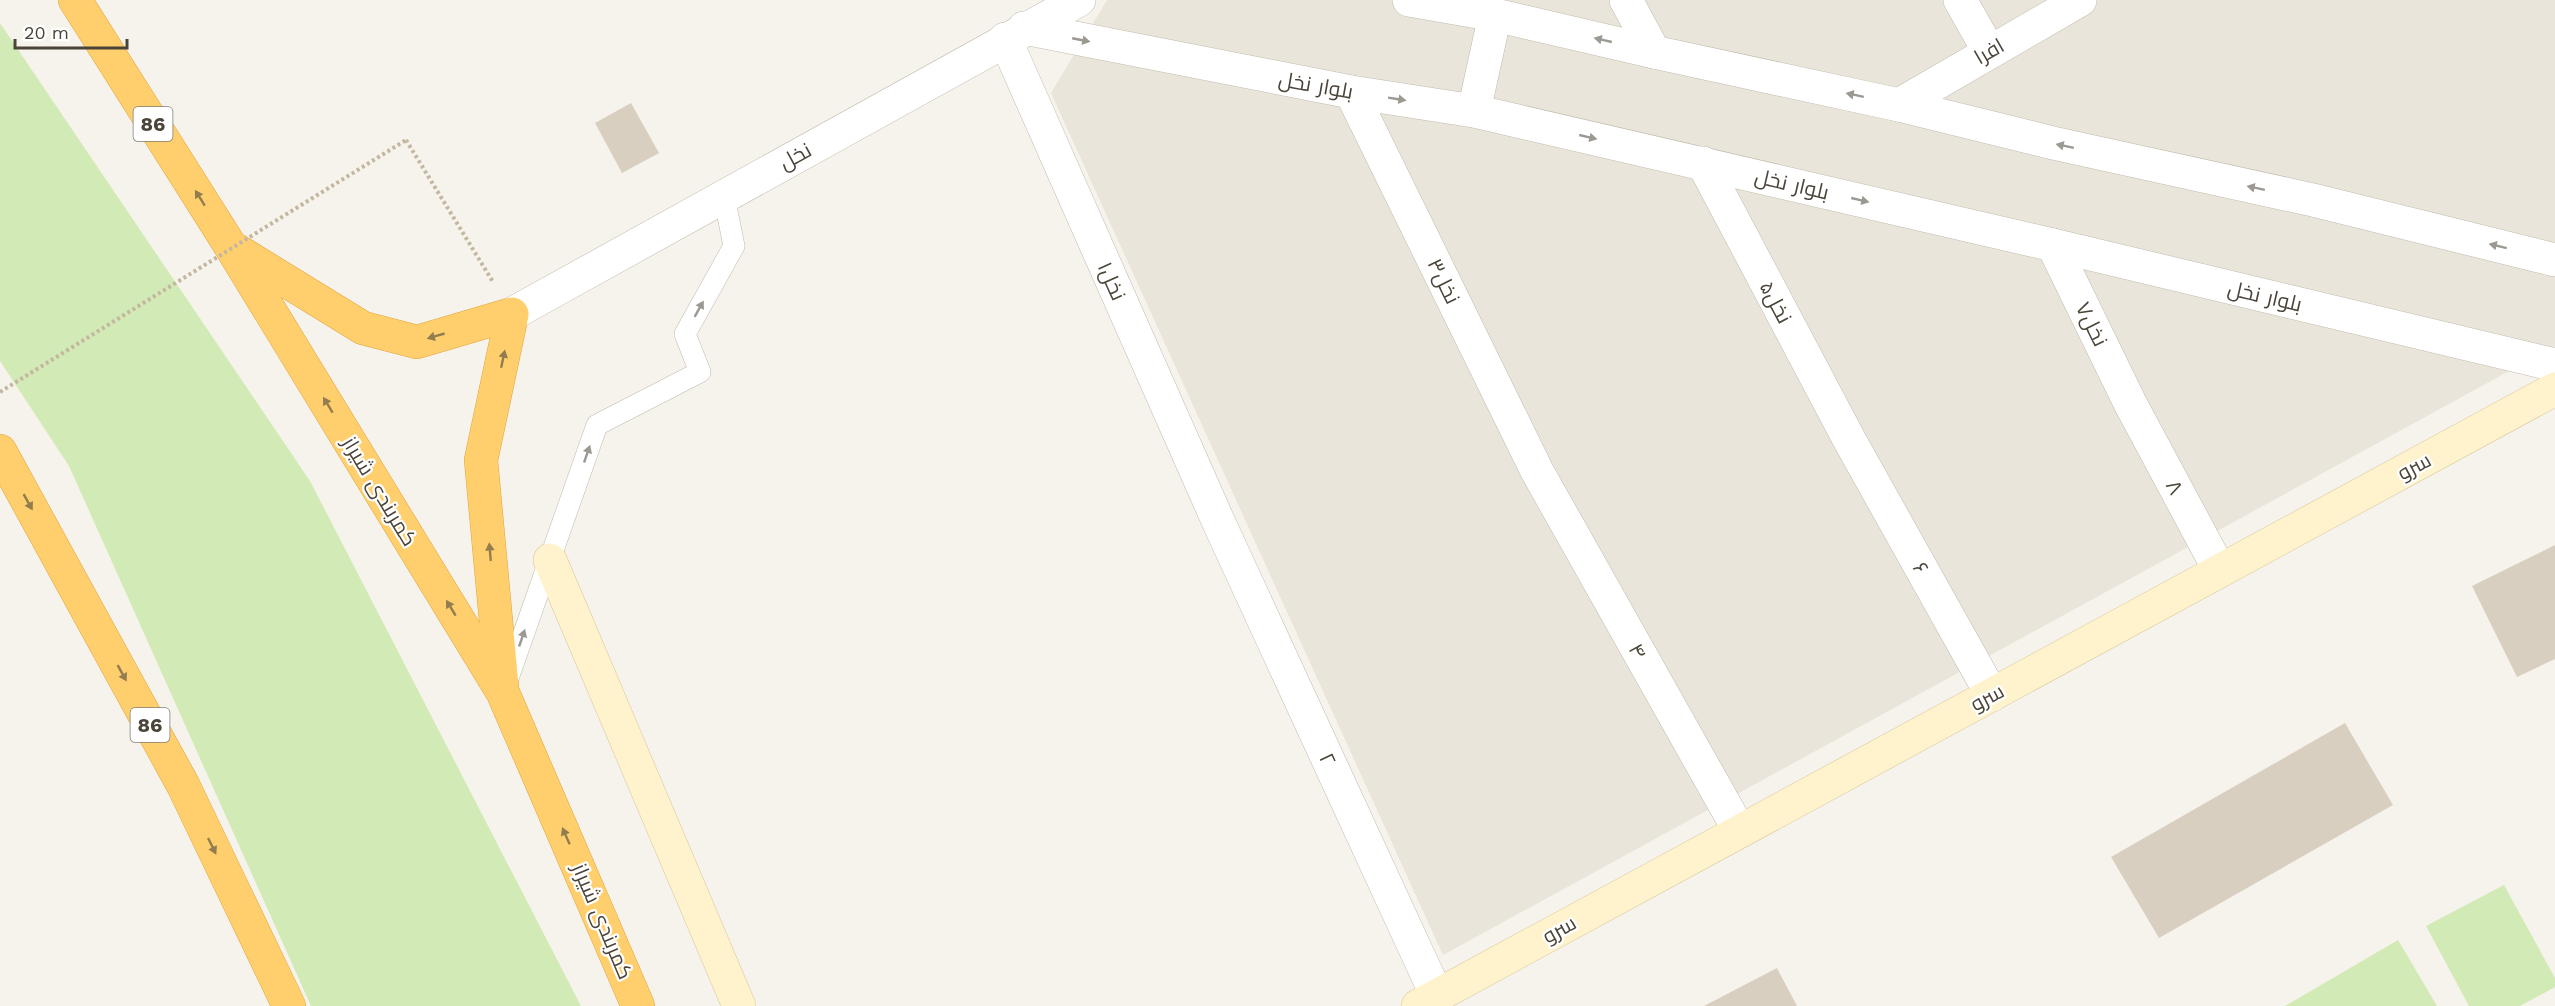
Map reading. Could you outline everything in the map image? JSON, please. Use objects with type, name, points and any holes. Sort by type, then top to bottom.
[{"type":"highway","name":"کمربندی شیراز","points":[[75,0],[231,247],[503,693],[639,998]]},
{"type":"highway","points":[[231,247],[363,328],[417,342],[513,314],[481,460],[503,693]]},
{"type":"highway","name":"86","points":[[0,451],[183,785],[289,1006]]},
{"type":"street","name":"نخل","points":[[513,314],[1078,0]]},
{"type":"street","points":[[1409,0],[1495,15],[1899,105],[2053,143],[2313,200],[2555,260]]},
{"type":"street","points":[[1626,0],[1653,52]]},
{"type":"street","points":[[1960,0],[1989,51]]},
{"type":"street","name":"افرا","points":[[1899,105],[2080,0]]},
{"type":"street","points":[[1474,111],[1495,15]]},
{"type":"street","name":"بلوار نخل","points":[[1014,34],[1474,111],[2053,245],[2555,365]]},
{"type":"street","name":"نخل۱","points":[[1014,34],[1219,523]]},
{"type":"street","name":"نخل۳","points":[[1350,92],[1537,471]]},
{"type":"street","name":"نخل۵","points":[[1703,163],[1850,441]]},
{"type":"street","name":"نخل۷","points":[[2053,245],[2130,403]]},
{"type":"street","name":"سرو","points":[[1428,1001],[1739,830],[2555,389]]},
{"type":"street","name":"۸","points":[[2130,403],[2220,571]]},
{"type":"street","name":"۶","points":[[1850,441],[1992,695]]},
{"type":"street","name":"۴","points":[[1537,471],[1739,830]]},
{"type":"street","name":"۲","points":[[1219,523],[1428,1001]]},
{"type":"street","points":[[549,560],[739,1006]]},
{"type":"lane","points":[[503,693],[597,425],[700,372],[685,334],[734,246],[724,196]]},
{"type":"path","points":[[0,392],[406,140],[513,314]]},
{"type":"shaded area","points":[[1107,0],[2555,0],[2555,346],[1443,955],[1051,93]]},
{"type":"green space","points":[[0,23],[310,481],[581,1006],[311,1006],[69,466],[0,361]]},
{"type":"green space","points":[[2504,885],[2555,978],[2555,987],[2520,1006],[2469,1006],[2426,926]]},
{"type":"green space","points":[[2398,940],[2437,1006],[2285,1006]]},
{"type":"building","points":[[631,103],[659,153],[622,173],[595,123]]},
{"type":"building","points":[[2555,545],[2555,659],[2517,677],[2472,586]]},
{"type":"building","points":[[2345,723],[2393,805],[2159,938],[2111,857]]},
{"type":"building","points":[[1777,968],[1797,1006],[1704,1006]]}]
